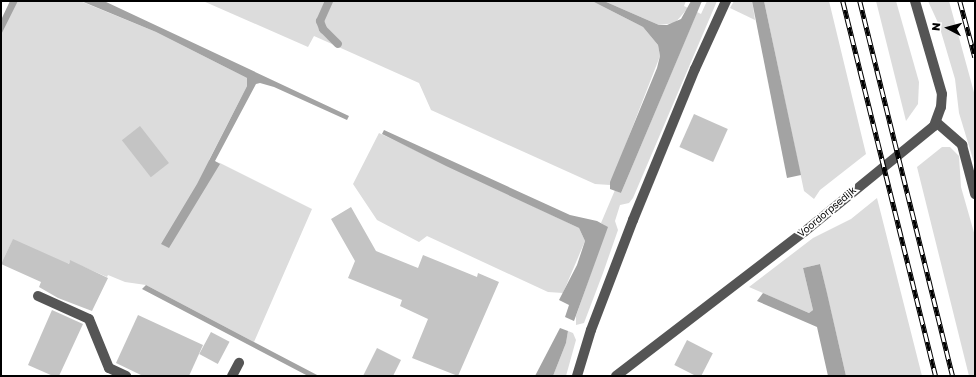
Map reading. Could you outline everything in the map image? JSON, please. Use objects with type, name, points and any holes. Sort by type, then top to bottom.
[{"type":"street","points":[[577,376],[617,260],[695,69],[726,1]]},
{"type":"street","name":"Voordorpsedijk","points":[[616,376],[804,232],[824,213],[922,138],[936,122],[941,107],[942,94],[915,1]]},
{"type":"street","points":[[936,122],[962,146],[975,194]]},
{"type":"street","points":[[38,296],[89,318],[109,368],[126,376]]},
{"type":"street","points":[[232,376],[239,363]]},
{"type":"shaded area","points":[[10,1],[18,1],[1,35],[1,20]]},
{"type":"shaded area","points":[[18,1],[80,1],[156,32],[247,78],[247,86],[209,160],[220,163],[312,209],[254,342],[146,285],[125,282],[108,275],[107,277],[70,261],[68,265],[13,240],[1,264],[1,35]]},
{"type":"shaded area","points":[[81,1],[104,1],[349,116],[347,120],[274,87],[260,83],[256,84],[215,161],[220,164],[169,248],[161,244],[197,184],[247,86],[247,78],[156,32]]},
{"type":"shaded area","points":[[203,1],[592,1],[643,27],[658,45],[660,56],[610,185],[595,184],[431,110],[419,83],[314,36],[308,47]]},
{"type":"shaded area","points":[[592,1],[604,1],[659,25],[667,25],[681,19],[691,1],[702,1],[621,193],[610,189],[610,182],[657,68],[660,56],[658,45],[643,27]]},
{"type":"shaded area","points":[[604,1],[686,1],[684,6],[688,8],[675,23],[659,25]]},
{"type":"shaded area","points":[[707,1],[717,1],[633,198],[629,203],[620,205],[615,221],[618,230],[603,273],[584,323],[576,325],[576,316],[607,227],[601,223],[615,190],[621,193],[697,12],[701,14]]},
{"type":"shaded area","points":[[734,1],[752,1],[755,20],[730,8]]},
{"type":"shaded area","points":[[752,1],[764,1],[801,175],[787,178]]},
{"type":"shaded area","points":[[764,1],[829,1],[866,154],[820,190],[814,199],[804,191]]},
{"type":"shaded area","points":[[876,1],[896,1],[919,82],[918,104],[906,121]]},
{"type":"shaded area","points":[[928,1],[949,1],[975,96],[975,166],[959,113],[955,79],[939,25]]},
{"type":"shaded area","points":[[384,130],[570,215],[597,221],[608,227],[574,321],[565,317],[569,305],[559,300],[577,265],[585,241],[579,228],[446,166],[382,134]]},
{"type":"shaded area","points":[[379,133],[579,228],[585,241],[563,293],[548,292],[427,236],[419,242],[377,220],[353,184]]},
{"type":"shaded area","points":[[942,147],[950,147],[959,156],[961,187],[975,236],[975,376],[969,376],[917,167]]},
{"type":"shaded area","points":[[877,198],[922,376],[846,376],[820,264],[803,268],[813,310],[809,313],[749,287],[813,238],[851,219]]},
{"type":"shaded area","points":[[820,264],[846,376],[828,376],[817,327],[757,301],[763,293],[809,313],[813,310],[803,268]]},
{"type":"shaded area","points":[[146,285],[319,376],[308,376],[142,289]]},
{"type":"shaded area","points":[[560,328],[568,331],[566,343],[553,376],[535,376]]},
{"type":"shaded area","points":[[568,331],[573,333],[576,340],[566,376],[553,376],[566,343]]},
{"type":"building","points":[[694,114],[728,129],[713,162],[679,147]]},
{"type":"building","points":[[140,126],[169,163],[151,177],[122,140]]},
{"type":"building","points":[[351,207],[376,251],[418,268],[423,255],[477,277],[478,273],[499,282],[458,376],[412,358],[428,319],[400,306],[402,300],[348,278],[355,261],[331,219]]},
{"type":"building","points":[[13,239],[69,264],[70,260],[108,278],[92,311],[58,298],[39,287],[41,282],[1,264]]},
{"type":"building","points":[[52,310],[83,324],[59,376],[53,376],[28,365]]},
{"type":"building","points":[[138,315],[203,345],[189,376],[143,376],[116,363]]},
{"type":"building","points":[[211,332],[230,342],[218,364],[199,354]]},
{"type":"building","points":[[687,340],[713,353],[701,376],[696,376],[674,365]]},
{"type":"building","points":[[377,348],[401,360],[393,376],[363,376]]},
{"type":"waterway","points":[[329,1],[320,21],[323,29],[338,44]]},
{"type":"railway","points":[[843,1],[936,376]]},
{"type":"railway","points":[[860,1],[953,376]]},
{"type":"railway","points":[[960,1],[975,57]]}]
